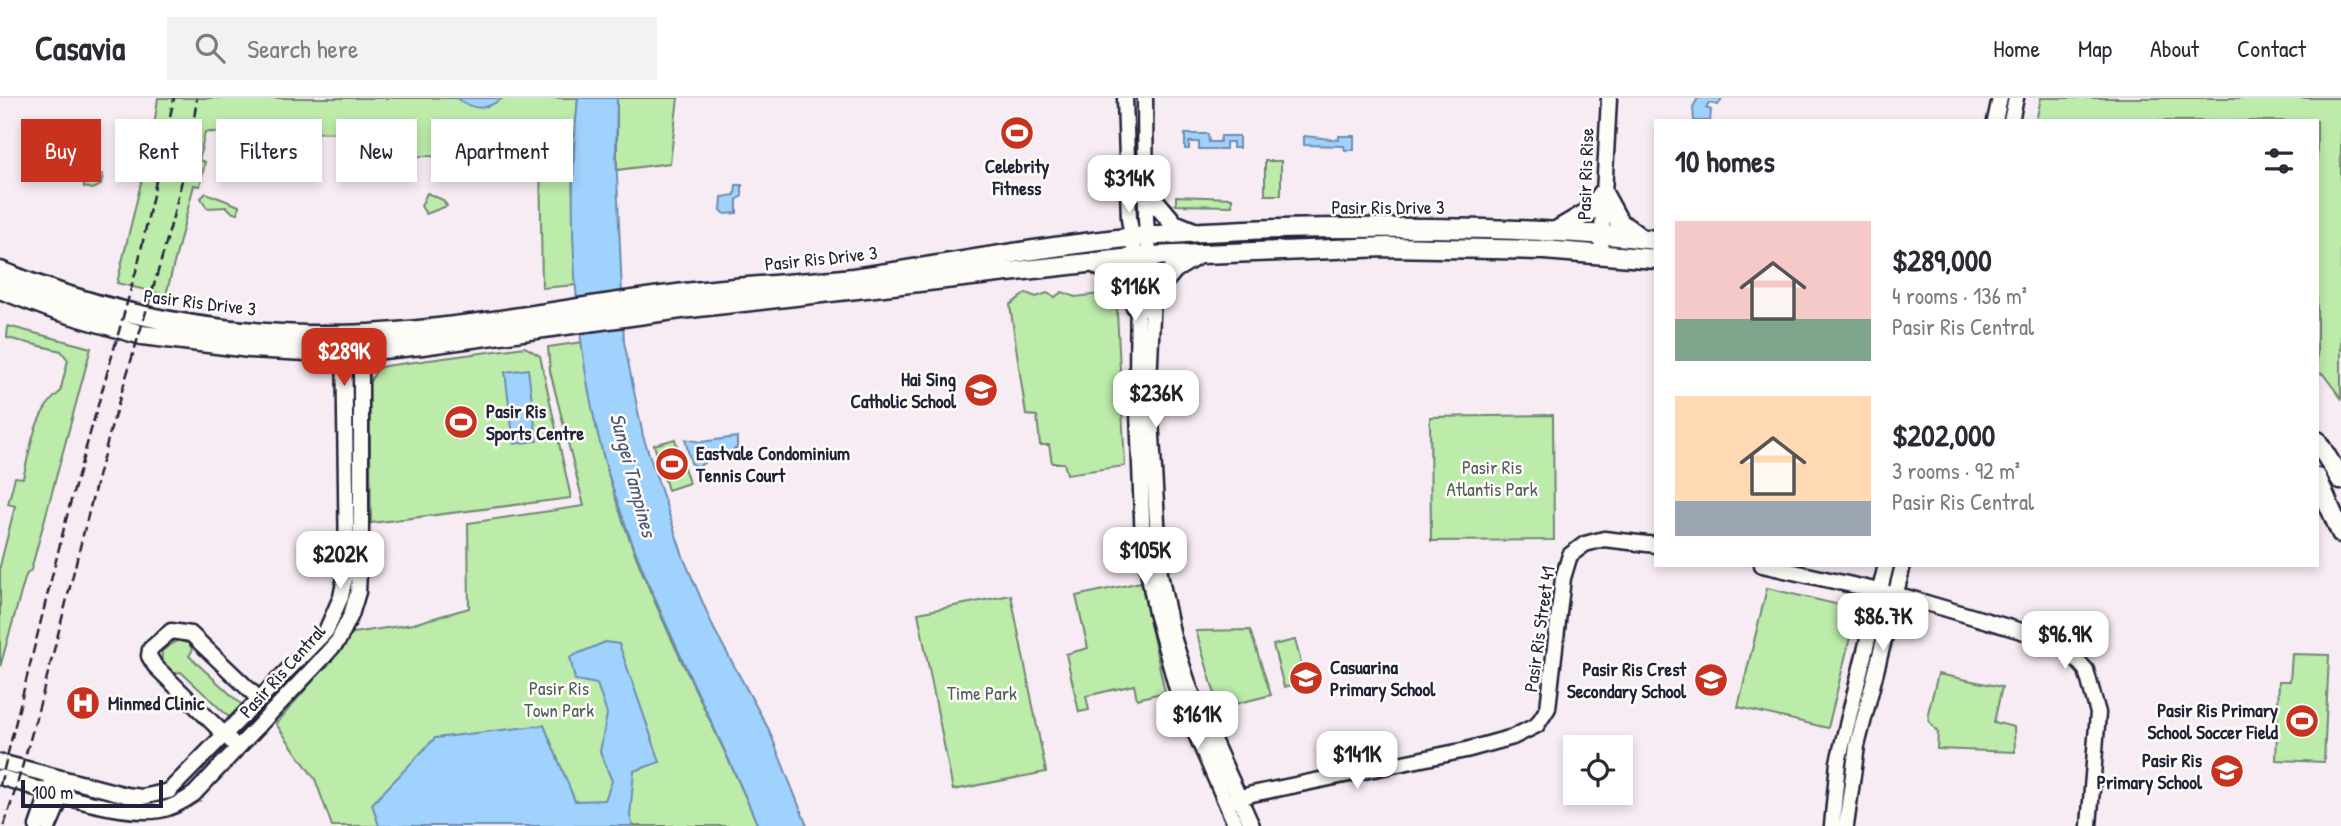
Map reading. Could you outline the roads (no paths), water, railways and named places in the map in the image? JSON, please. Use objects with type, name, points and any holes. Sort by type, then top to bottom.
[{"type":"main road","points":[[1147,192],[1174,224],[1198,233]]},
{"type":"main road","points":[[1556,231],[1590,211],[1603,193],[1619,222],[1649,240]]},
{"type":"main road","name":"Pasir Ris Drive 3","points":[[0,289],[48,307],[151,336],[250,348],[353,343],[424,329],[577,316],[1140,237],[1367,227],[1556,231],[1649,240]]},
{"type":"main road","name":"Pasir Ris Drive 3","points":[[626,309],[1200,253],[1386,247],[1601,252],[1654,259]]},
{"type":"main road","points":[[1153,294],[1174,269],[1200,253]]},
{"type":"main road","points":[[1093,262],[1118,278],[1138,309]]},
{"type":"main road","name":"Pasir Ris Drive 3","points":[[0,271],[44,289],[147,318],[353,343]]},
{"type":"main road","points":[[0,299],[48,307]]},
{"type":"main road","points":[[2319,443],[2341,452]]},
{"type":"main road","points":[[2319,443],[2341,480]]},
{"type":"main road","points":[[2320,483],[2341,533]]},
{"type":"street","points":[[1125,98],[1126,129],[1140,237],[1153,294],[1149,384],[1157,550],[1163,594],[1190,689],[1232,801],[1236,826]]},
{"type":"street","points":[[1140,237],[1147,192],[1144,98]]},
{"type":"street","name":"Pasir Ris Rise","points":[[1601,252],[1609,98]]},
{"type":"street","points":[[1995,119],[2000,98]]},
{"type":"street","points":[[2011,119],[2016,98]]},
{"type":"street","points":[[1126,129],[1146,129]]},
{"type":"street","points":[[1143,257],[1138,309],[1137,385],[1143,544],[1149,580],[1178,694],[1232,801],[1252,826]]},
{"type":"street","name":"Pasir Ris Central","points":[[0,777],[126,795],[156,795],[178,785],[326,631],[345,584],[353,343]]},
{"type":"street","name":"Pasir Ris Central","points":[[0,762],[58,787],[115,807],[159,810],[194,794],[327,653],[351,615],[358,592],[361,535],[353,343]]},
{"type":"street","points":[[2320,483],[2341,480]]},
{"type":"street","name":"Pasir Ris Street 41","points":[[1232,801],[1466,750],[1526,733],[1545,717],[1548,708],[1563,578],[1570,555],[1586,544],[1604,539],[1654,545]]},
{"type":"street","points":[[1771,567],[1895,594],[2062,643],[2086,670],[2098,713],[2089,826]]},
{"type":"street","points":[[1832,826],[1838,762],[1886,567]]},
{"type":"street","points":[[1846,826],[1857,746],[1902,567]]},
{"type":"street","points":[[238,748],[151,662],[150,649],[172,631],[191,634],[260,700]]},
{"type":"street","points":[[37,826],[58,787]]},
{"type":"street","points":[[49,826],[58,787]]},
{"type":"water","points":[[457,98],[503,98],[480,108],[469,106]]},
{"type":"water","name":"Sungei Tampines","points":[[578,98],[617,98],[616,152],[624,342],[643,436],[684,559],[714,629],[769,730],[807,826],[758,826],[659,609],[609,476],[588,385],[576,288],[573,191]]},
{"type":"water","points":[[1698,98],[1722,98],[1718,105],[1709,103],[1706,108],[1711,110],[1710,119],[1694,119],[1693,107]]},
{"type":"water","points":[[1185,134],[1208,134],[1209,142],[1220,142],[1221,136],[1239,136],[1239,148],[1233,148],[1233,142],[1226,142],[1226,149],[1199,149],[1199,142],[1189,142],[1189,149],[1185,149]]},
{"type":"water","points":[[1304,136],[1339,140],[1339,136],[1354,136],[1354,150],[1345,150],[1344,146],[1304,145]]},
{"type":"water","points":[[736,185],[742,185],[742,196],[737,200],[737,213],[725,214],[721,210],[722,197],[735,195]]},
{"type":"water","points":[[528,369],[537,441],[514,444],[505,372]]},
{"type":"water","points":[[737,437],[737,448],[727,453],[725,458],[710,459],[698,467],[691,463],[685,439],[701,442]]},
{"type":"water","points":[[605,642],[619,644],[660,762],[634,771],[630,816],[633,826],[379,826],[372,804],[435,738],[544,725],[575,801],[605,800],[612,781],[600,752],[607,714],[597,684],[575,680],[570,657]]},
{"type":"railway","points":[[0,785],[70,504],[138,264],[174,98]]},
{"type":"railway","points":[[4,826],[47,679],[110,432],[160,266],[181,182],[197,98]]},
{"type":"place","name":"Celebrity Fitness","points":[[1017,133]]},
{"type":"place","name":"Hai Sing Catholic School","points":[[981,390]]},
{"type":"place","name":"Pasir Ris Sports Centre","points":[[461,422]]},
{"type":"place","name":"Eastvale Condominium Tennis Court","points":[[672,464]]},
{"type":"place","name":"Casuarina Primary School","points":[[1306,678]]},
{"type":"place","name":"Pasir Ris Crest Secondary School","points":[[1711,680]]},
{"type":"place","name":"Minmed Clinic","points":[[83,703]]},
{"type":"place","name":"Pasir Ris Primary School Soccer Field","points":[[2302,721]]},
{"type":"place","name":"Pasir Ris Primary School","points":[[2227,771]]},
{"type":"park label","name":"Pasir Ris Atlantis Park","points":[[1492,478]]},
{"type":"park label","name":"Time Park","points":[[982,693]]},
{"type":"park label","name":"Pasir Ris Town Park","points":[[559,699]]}]
